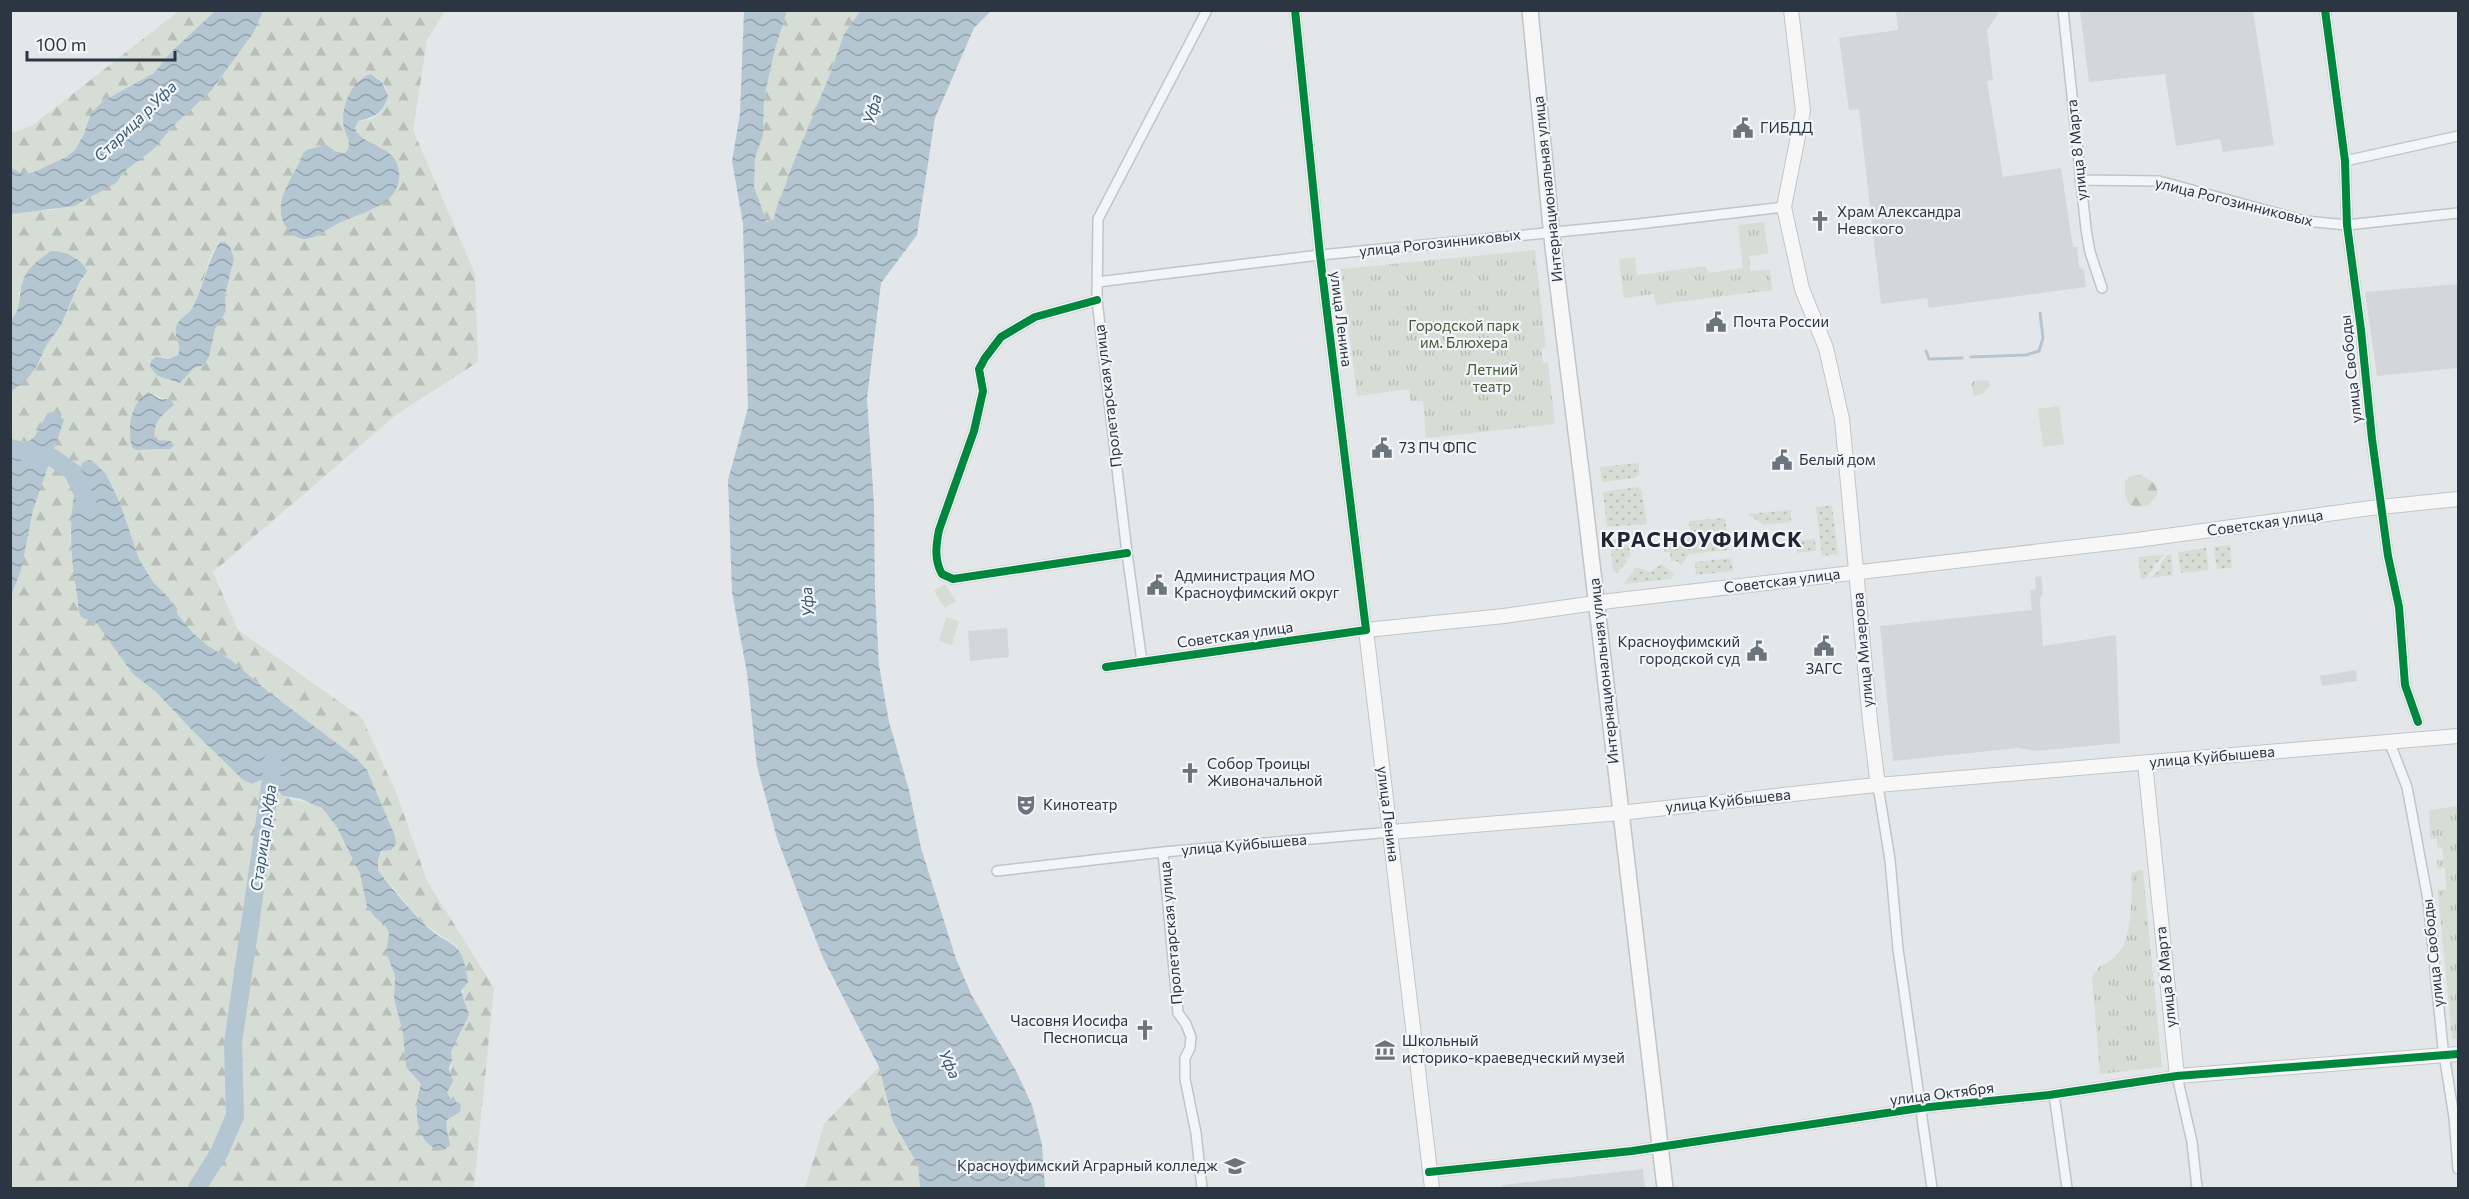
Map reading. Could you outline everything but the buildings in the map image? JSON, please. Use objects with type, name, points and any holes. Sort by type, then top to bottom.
[{"type":"main road","name":"Интернациональная улица","points":[[1530,10],[1552,231],[1665,1188]]},
{"type":"main road","name":"улица Мизерова","points":[[1791,10],[1803,111],[1784,207],[1802,289],[1826,348],[1842,418],[1878,786]]},
{"type":"main road","name":"Советская улица","points":[[1366,630],[1504,616],[2458,499]]},
{"type":"main road","name":"улица Ленина","points":[[1366,630],[1432,1188]]},
{"type":"main road","name":"улица Куйбышева","points":[[1391,832],[1620,813],[1878,786],[2458,736]]},
{"type":"main road","name":"улица 8 Марта","points":[[2145,764],[2177,1076]]},
{"type":"main road","name":"улица Октября","points":[[2177,1076],[2458,1054]]},
{"type":"street","name":"Пролетарская улица","points":[[1142,662],[1126,553],[1097,300],[1098,219],[1207,10]]},
{"type":"street","name":"улица Ленина","points":[[1295,10],[1320,255],[1366,630]]},
{"type":"street","name":"улица 8 Марта","points":[[2063,10],[2080,180],[2090,252],[2102,288]]},
{"type":"street","name":"улица Свободы","points":[[2325,10],[2345,161],[2347,225],[2381,507],[2399,607],[2405,685],[2418,723]]},
{"type":"street","points":[[2345,161],[2458,136]]},
{"type":"street","name":"улица Рогозинниковых","points":[[2080,180],[2159,181],[2305,221],[2347,225],[2458,213]]},
{"type":"street","name":"улица Рогозинниковых","points":[[1097,282],[1320,255],[1638,224],[1784,207]]},
{"type":"street","points":[[1097,300],[1035,317],[1001,337],[985,358],[979,369],[983,391],[974,431],[937,539],[937,562],[944,576],[953,579],[1126,553]]},
{"type":"street","name":"Советская улица","points":[[1106,667],[1366,630]]},
{"type":"street","name":"улица Свободы","points":[[2388,741],[2407,786],[2428,900],[2458,1169]]},
{"type":"street","name":"улица Мизерова","points":[[1878,786],[1890,860],[1898,949],[1932,1188]]},
{"type":"street","name":"улица Куйбышева","points":[[997,871],[1163,852],[1391,832]]},
{"type":"street","name":"Пролетарская улица","points":[[1163,852],[1178,1013],[1191,1037],[1190,1048],[1185,1058],[1185,1079],[1196,1133],[1202,1188]]},
{"type":"street","name":"улица 8 Марта","points":[[2177,1076],[2192,1142],[2197,1188]]},
{"type":"street","name":"улица Октября","points":[[1430,1172],[1596,1155],[1920,1108],[2054,1094],[2177,1076]]},
{"type":"street","points":[[2054,1094],[2067,1188]]},
{"type":"shaded area","points":[[1896,11],[1998,11],[1987,30],[1993,80],[1987,81],[2003,177],[2061,168],[2073,247],[2077,247],[2079,267],[2084,270],[2086,287],[1929,308],[1927,298],[1881,304],[1859,109],[1849,110],[1839,38],[1898,30]]},
{"type":"shaded area","points":[[2080,11],[2253,11],[2274,145],[2223,152],[2220,139],[2176,146],[2165,74],[2089,82]]},
{"type":"shaded area","points":[[2458,284],[2458,368],[2377,376],[2365,292]]},
{"type":"shaded area","points":[[2041,576],[2043,646],[2116,635],[2120,743],[2037,751],[2018,748],[1893,761],[1880,626],[2032,610],[2030,590],[2036,589],[2035,577]]},
{"type":"shaded area","points":[[1007,628],[1009,657],[970,661],[968,631]]},
{"type":"shaded area","points":[[2356,670],[2357,681],[2322,686],[2320,676]]},
{"type":"shaded area","points":[[1643,1169],[1645,1188],[1503,1188],[1502,1185]]},
{"type":"green space","points":[[176,11],[215,11],[171,52],[154,73],[103,101],[91,113],[84,134],[75,150],[66,157],[34,172],[24,174],[11,168],[10,134],[33,125]]},
{"type":"green space","points":[[263,11],[445,11],[427,40],[413,130],[475,274],[478,362],[397,414],[213,572],[238,630],[362,718],[396,792],[427,881],[494,988],[474,1186],[473,1188],[11,1188],[10,596],[22,564],[30,520],[58,433],[40,429],[34,437],[27,441],[11,439],[11,392],[37,366],[46,346],[61,325],[78,285],[84,278],[19,291],[17,310],[11,319],[11,214],[30,210],[53,210],[122,178],[126,169],[154,149],[173,126],[211,91],[254,32]],"holes":[[[372,74],[379,78],[387,95],[379,113],[371,119],[358,121],[355,129],[399,169],[396,189],[385,202],[346,219],[310,239],[280,212],[281,201],[306,150],[322,147],[344,153],[347,151],[349,137],[345,107],[353,89],[363,78]],[[219,242],[234,259],[225,295],[226,311],[215,329],[209,357],[204,365],[194,368],[180,383],[158,376],[163,357],[169,359],[178,355],[185,318],[196,302],[211,255]],[[154,394],[163,399],[170,408],[159,417],[154,430],[154,440],[160,441],[165,450],[137,450],[131,431],[136,414]],[[79,472],[106,474],[120,503],[139,559],[153,582],[169,598],[179,616],[194,634],[231,660],[354,757],[367,770],[395,836],[385,847],[378,870],[424,924],[457,946],[464,986],[462,995],[466,1016],[451,1052],[447,1093],[452,1100],[461,1104],[447,1122],[449,1135],[419,1124],[417,1093],[421,1084],[406,1067],[403,1033],[394,999],[395,976],[386,952],[389,934],[387,928],[380,922],[355,862],[331,817],[319,806],[284,796],[261,780],[252,784],[243,780],[156,692],[133,674],[97,624],[78,609],[70,535]]]},
{"type":"green space","points":[[787,11],[861,11],[844,34],[788,176],[774,219],[767,222],[754,187],[755,158],[763,135],[764,98],[775,49]]},
{"type":"green space","points":[[1764,222],[1768,254],[1749,256],[1750,271],[1770,270],[1772,290],[1656,305],[1654,294],[1624,298],[1619,259],[1635,257],[1637,275],[1706,266],[1708,273],[1743,268],[1738,225]]},
{"type":"green space","name":"Городской парк им. Блюхера","points":[[1535,250],[1546,347],[1541,348],[1543,363],[1548,362],[1555,424],[1426,438],[1423,401],[1410,401],[1409,389],[1357,396],[1341,269]]},
{"type":"green space","points":[[1974,381],[1989,381],[1990,386],[1982,394],[1974,396],[1971,384]]},
{"type":"green space","points":[[2059,406],[2064,444],[2043,447],[2038,409]]},
{"type":"green space","points":[[1639,463],[1639,474],[1635,478],[1602,482],[1600,467]]},
{"type":"green space","points":[[2141,475],[2155,484],[2158,493],[2149,505],[2134,507],[2129,504],[2125,494],[2125,481],[2130,476]]},
{"type":"green space","points":[[1637,487],[1642,491],[1647,524],[1607,527],[1603,492]]},
{"type":"green space","points":[[1832,505],[1838,554],[1822,556],[1816,507]]},
{"type":"green space","points":[[1791,510],[1791,522],[1764,525],[1748,514]]},
{"type":"green space","points":[[1725,518],[1729,550],[1689,554],[1681,565],[1677,561],[1671,561],[1670,552],[1664,552],[1663,541],[1667,540],[1667,537],[1690,532],[1689,521]]},
{"type":"green space","points":[[1620,539],[1620,544],[1629,546],[1631,557],[1626,558],[1627,562],[1617,573],[1613,570],[1610,540]]},
{"type":"green space","points":[[1815,539],[1816,551],[1797,553],[1796,541]]},
{"type":"green space","points":[[2230,545],[2232,568],[2217,569],[2214,547]]},
{"type":"green space","points":[[2206,548],[2209,570],[2181,573],[2178,552]]},
{"type":"green space","points":[[2171,554],[2173,575],[2150,578],[2161,569],[2160,565],[2167,555]]},
{"type":"green space","points":[[2163,555],[2157,563],[2154,563],[2153,569],[2146,578],[2141,579],[2138,557]]},
{"type":"green space","points":[[1731,558],[1733,571],[1696,575],[1695,562]]},
{"type":"green space","points":[[1662,564],[1674,574],[1670,579],[1624,584],[1635,568],[1650,572]]},
{"type":"green space","points":[[945,584],[956,601],[945,608],[934,591]]},
{"type":"green space","points":[[946,617],[959,621],[952,645],[939,641]]},
{"type":"green space","points":[[2458,806],[2458,1039],[2452,1039],[2438,893],[2438,890],[2446,889],[2445,868],[2438,869],[2437,860],[2444,860],[2442,848],[2437,847],[2437,839],[2430,839],[2429,810]]},
{"type":"green space","points":[[2143,870],[2162,1067],[2100,1074],[2092,978],[2100,966],[2115,957],[2126,940],[2130,917],[2132,872]]},
{"type":"green space","points":[[879,1067],[893,1122],[918,1165],[920,1188],[805,1188],[824,1124]]},
{"type":"water","name":"Уфа","points":[[861,10],[991,11],[974,28],[935,118],[917,235],[881,283],[867,399],[874,504],[875,593],[879,665],[889,722],[909,790],[921,848],[956,959],[972,996],[1015,1069],[1032,1105],[1042,1145],[1045,1188],[920,1188],[918,1165],[893,1122],[879,1067],[824,960],[801,902],[777,838],[757,766],[747,673],[732,592],[728,480],[748,408],[743,224],[732,161],[740,114],[744,11],[787,11],[775,49],[764,98],[763,135],[755,158],[754,187],[767,222],[774,219],[788,176],[844,34]]},
{"type":"water","points":[[215,11],[263,11],[254,32],[211,91],[173,126],[154,149],[127,169],[116,183],[74,206],[11,214],[11,168],[24,174],[34,172],[66,157],[75,150],[84,134],[91,113],[103,101],[154,73],[171,52]]},
{"type":"water","points":[[371,74],[382,82],[388,96],[381,110],[374,116],[358,121],[355,129],[366,140],[386,151],[397,163],[399,183],[395,192],[379,206],[339,223],[318,235],[304,239],[297,237],[287,229],[282,216],[281,203],[285,191],[306,150],[326,145],[335,151],[344,153],[347,151],[349,142],[343,120],[348,96],[358,82]]},
{"type":"water","points":[[220,242],[225,242],[230,247],[234,259],[225,295],[226,311],[215,329],[209,357],[204,365],[194,368],[180,383],[158,376],[150,367],[151,361],[156,357],[169,359],[178,355],[177,325],[193,307]]},
{"type":"water","points":[[51,251],[72,256],[81,262],[87,271],[78,285],[61,325],[46,346],[37,366],[29,377],[11,392],[11,319],[19,305],[26,274]]},
{"type":"water","points":[[148,392],[160,399],[170,399],[173,402],[174,405],[159,420],[154,434],[155,440],[171,441],[174,445],[170,449],[136,450],[132,447],[131,417],[137,403]]},
{"type":"water","points":[[56,411],[64,420],[33,510],[21,570],[11,596],[11,439],[26,442],[31,440],[48,413]]},
{"type":"water","points":[[88,460],[93,461],[106,474],[120,503],[139,559],[153,582],[169,598],[179,616],[194,634],[231,660],[270,693],[355,757],[367,770],[395,836],[396,844],[391,850],[381,851],[378,870],[423,923],[458,950],[465,967],[468,982],[461,991],[469,1015],[451,1052],[452,1060],[449,1068],[453,1081],[447,1093],[452,1100],[461,1104],[460,1112],[447,1120],[450,1145],[444,1150],[434,1148],[421,1134],[417,1103],[421,1084],[406,1067],[403,1033],[394,999],[395,976],[386,952],[389,934],[387,928],[367,906],[360,874],[337,827],[322,808],[301,799],[283,796],[274,787],[261,780],[252,784],[243,780],[156,692],[133,674],[97,624],[81,617],[74,573],[71,526],[77,479],[82,463]]},
{"type":"waterway","points":[[1971,357],[2026,355],[2039,351],[2043,338],[2040,313]]},
{"type":"waterway","points":[[1926,351],[1929,359],[1962,358]]},
{"type":"waterway","name":"Старица р.Уфа","points":[[10,448],[53,458],[73,472],[87,503]]},
{"type":"waterway","name":"Старица р.Уфа","points":[[197,1188],[219,1153],[235,1116],[233,1043],[272,762]]},
{"type":"cycle path","points":[[1106,667],[1366,630],[1320,255],[1295,10]]},
{"type":"cycle path","points":[[2325,10],[2345,161],[2347,225],[2372,439],[2388,556],[2399,607],[2405,685],[2418,722]]},
{"type":"cycle path","points":[[1097,300],[1035,317],[1001,337],[985,358],[979,369],[983,391],[974,431],[939,530],[937,558],[942,574],[953,579],[1127,553]]},
{"type":"cycle path","points":[[1429,1172],[1632,1151],[1920,1108],[2049,1095],[2177,1076],[2458,1054]]},
{"type":"place","name":"ГИБДД","points":[[1743,128]]},
{"type":"place","name":"Храм Александра Невского","points":[[1820,221]]},
{"type":"place","name":"Почта России","points":[[1716,322]]},
{"type":"place","name":"73 ПЧ ФПС","points":[[1382,448]]},
{"type":"place","name":"Белый дом","points":[[1782,460]]},
{"type":"place","name":"Администрация МО Красноуфимский округ","points":[[1157,585]]},
{"type":"place","name":"ЗАГС","points":[[1824,646]]},
{"type":"place","name":"Красноуфимский городской суд","points":[[1757,651]]},
{"type":"place","name":"Собор Троицы Живоначальной","points":[[1190,773]]},
{"type":"place","name":"Кинотеатр","points":[[1026,805]]},
{"type":"place","name":"Часовня Иосифа Песнописца","points":[[1145,1030]]},
{"type":"place","name":"Школьный историко-краеведческий музей","points":[[1385,1050]]},
{"type":"place","name":"Красноуфимский Аграрный колледж","points":[[1235,1166]]},
{"type":"district","name":"КРАСНОУФИМСК","points":[[1702,540]]},
{"type":"park label","name":"Летний театр","points":[[1492,378]]}]
